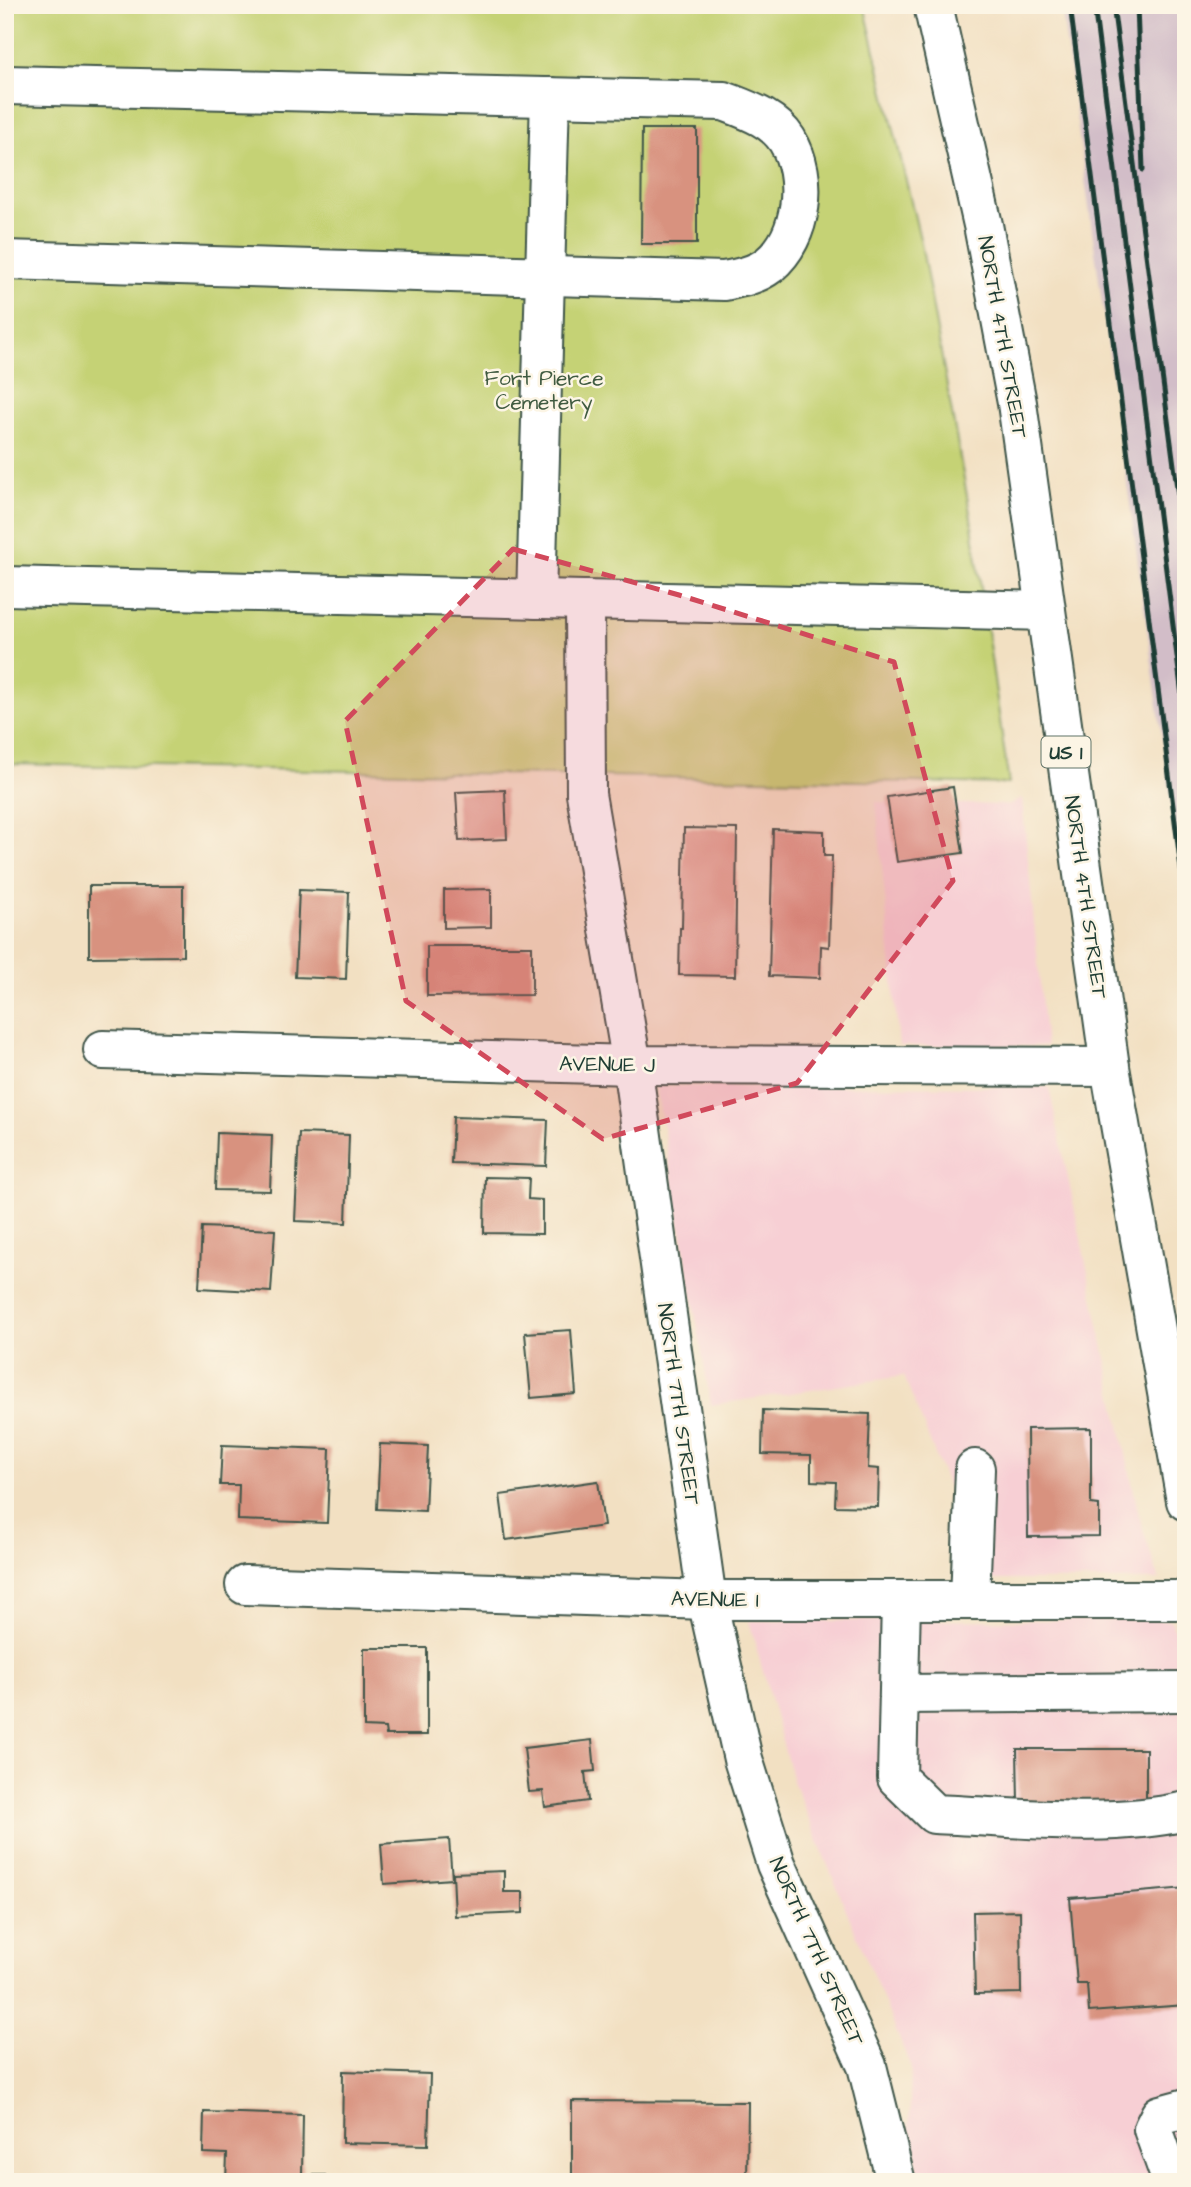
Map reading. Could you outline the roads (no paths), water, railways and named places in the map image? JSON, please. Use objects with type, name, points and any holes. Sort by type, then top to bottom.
[{"type":"street","name":"NORTH 4TH STREET","points":[[933,5],[983,225],[1017,403],[1110,1067],[1186,1501]]},
{"type":"street","points":[[5,85],[723,101],[763,116],[786,138],[797,162],[800,195],[794,229],[782,252],[767,266],[746,277],[723,281],[5,260]]},
{"type":"street","points":[[536,599],[550,97]]},
{"type":"street","points":[[5,586],[1046,611]]},
{"type":"street","name":"NORTH 7TH STREET","points":[[586,600],[586,794],[632,1065],[707,1600],[743,1759],[776,1864],[867,2066],[896,2182]]},
{"type":"street","name":"AVENUE J","points":[[103,1050],[632,1065],[1110,1067]]},
{"type":"street","points":[[970,1600],[975,1469]]},
{"type":"street","name":"AVENUE I","points":[[245,1585],[707,1600],[1186,1600]]},
{"type":"street","points":[[901,1600],[897,1778],[934,1814],[1098,1821],[1186,1811]]},
{"type":"street","points":[[899,1694],[1186,1692]]},
{"type":"street","points":[[1172,2182],[1153,2129],[1160,2115],[1186,2108]]},
{"type":"railway","points":[[1070,5],[1186,907]]},
{"type":"railway","points":[[1094,5],[1186,727]]},
{"type":"railway","points":[[1113,5],[1186,556]]},
{"type":"railway","points":[[1137,5],[1143,170]]},
{"type":"park label","name":"Fort Pierce Cemetery","points":[[544,390]]}]
